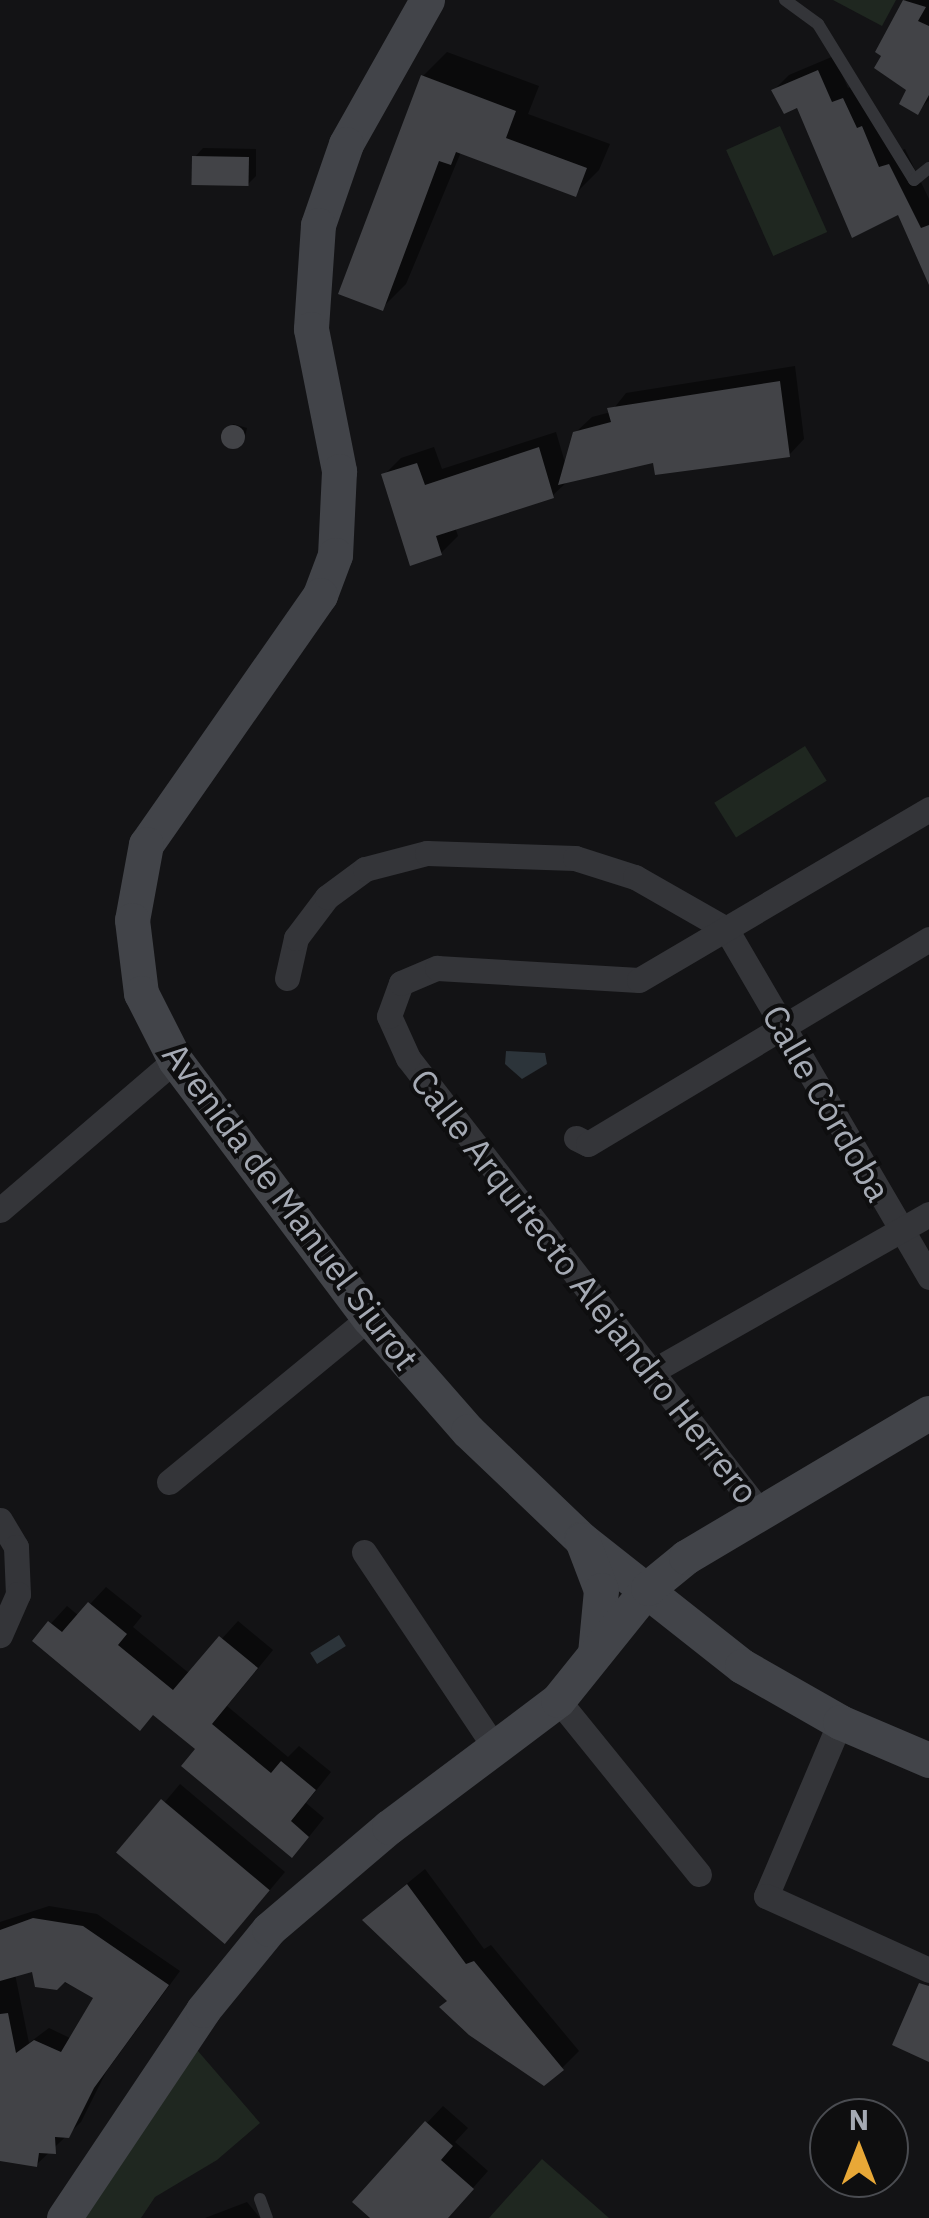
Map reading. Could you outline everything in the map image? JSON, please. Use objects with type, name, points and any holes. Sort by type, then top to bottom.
[{"type":"street","name":"Avenida de Manuel Siurot","points":[[427,0],[346,144],[318,225],[312,330],[340,471],[335,555],[326,601],[164,814],[134,879],[134,960],[141,993],[175,1060],[369,1318],[468,1431],[581,1539],[648,1588],[742,1666],[840,1722],[929,1760]]},
{"type":"street","name":"Calle Arquitecto Alejandro Herrero","points":[[761,1513],[408,1058],[389,1016],[401,983],[437,968],[638,980],[929,810]]},
{"type":"street","points":[[287,978],[296,938],[328,897],[365,869],[420,854],[575,858],[635,876],[726,929]]},
{"type":"street","name":"Calle Córdoba","points":[[726,929],[929,1277]]},
{"type":"street","points":[[576,1138],[588,1144],[929,939]]},
{"type":"street","points":[[0,1210],[175,1060]]},
{"type":"street","points":[[652,1372],[929,1214]]},
{"type":"street","points":[[169,1482],[369,1318]]},
{"type":"street","points":[[64,2218],[203,2010],[270,1929],[558,1700],[648,1588],[761,1513],[929,1413]]},
{"type":"street","points":[[0,1520],[16,1547],[18,1594],[0,1635]]},
{"type":"street","name":"Avenida de Manuel Siurot","points":[[581,1539],[601,1590],[594,1656]]},
{"type":"street","points":[[364,1552],[494,1748]]},
{"type":"street","points":[[558,1700],[699,1874]]},
{"type":"street","points":[[840,1722],[766,1896],[929,1970]]},
{"type":"lane","points":[[785,0],[818,24],[914,180],[929,168]]},
{"type":"lane","points":[[260,2199],[267,2218]]},
{"type":"shaded area","points":[[833,0],[896,0],[882,26]]},
{"type":"shaded area","points":[[780,126],[827,232],[773,256],[726,150]]},
{"type":"shaded area","points":[[805,746],[827,781],[736,837],[714,803]]},
{"type":"shaded area","points":[[506,1051],[545,1053],[547,1064],[522,1079],[505,1064]]},
{"type":"shaded area","points":[[339,1635],[346,1646],[317,1664],[310,1653]]},
{"type":"shaded area","points":[[185,2036],[260,2123],[217,2160],[155,2197],[141,2218],[64,2218]]},
{"type":"shaded area","points":[[542,2159],[609,2218],[489,2218]]},
{"type":"building","points":[[903,0],[926,7],[918,21],[929,26],[929,95],[918,115],[899,104],[906,90],[874,68],[881,56],[875,52]]},
{"type":"building","points":[[818,70],[832,102],[843,98],[857,128],[862,126],[879,167],[889,164],[921,228],[929,225],[929,285],[898,215],[852,238],[797,108],[784,114],[771,90]]},
{"type":"building","points":[[421,75],[516,111],[506,138],[587,168],[576,197],[456,152],[451,165],[439,161],[383,311],[338,294]]},
{"type":"building","points":[[192,156],[249,157],[248,186],[191,185]]},
{"type":"building","points":[[780,381],[790,457],[655,475],[653,463],[558,485],[573,432],[611,422],[607,408]]},
{"type":"building","points":[[233,425],[242,428],[242,446],[233,449],[224,446],[221,437],[224,428]]},
{"type":"building","points":[[539,447],[554,498],[436,536],[442,555],[410,566],[381,474],[417,463],[425,485]]},
{"type":"building","points":[[88,1602],[127,1634],[118,1645],[173,1690],[219,1636],[258,1668],[212,1724],[271,1773],[281,1761],[316,1790],[291,1821],[309,1837],[292,1858],[181,1766],[195,1749],[153,1715],[140,1731],[32,1641],[48,1621],[62,1632]]},
{"type":"building","points":[[161,1799],[270,1890],[225,1944],[116,1853]]},
{"type":"building","points":[[407,1884],[466,1964],[474,1961],[564,2070],[544,2086],[469,2035],[439,2007],[447,2001],[362,1920]]},
{"type":"building","points":[[33,1918],[83,1926],[169,1985],[94,2088],[69,2138],[55,2137],[56,2154],[39,2153],[37,2167],[0,2161],[0,2014],[8,2013],[16,2053],[34,2040],[61,2052],[93,1998],[65,1982],[57,1990],[35,1987],[32,1972],[0,1981],[0,1930]]},
{"type":"building","points":[[919,1983],[929,1986],[929,2062],[892,2045]]},
{"type":"building","points":[[425,2121],[453,2146],[441,2160],[474,2189],[448,2218],[370,2218],[352,2202]]}]
